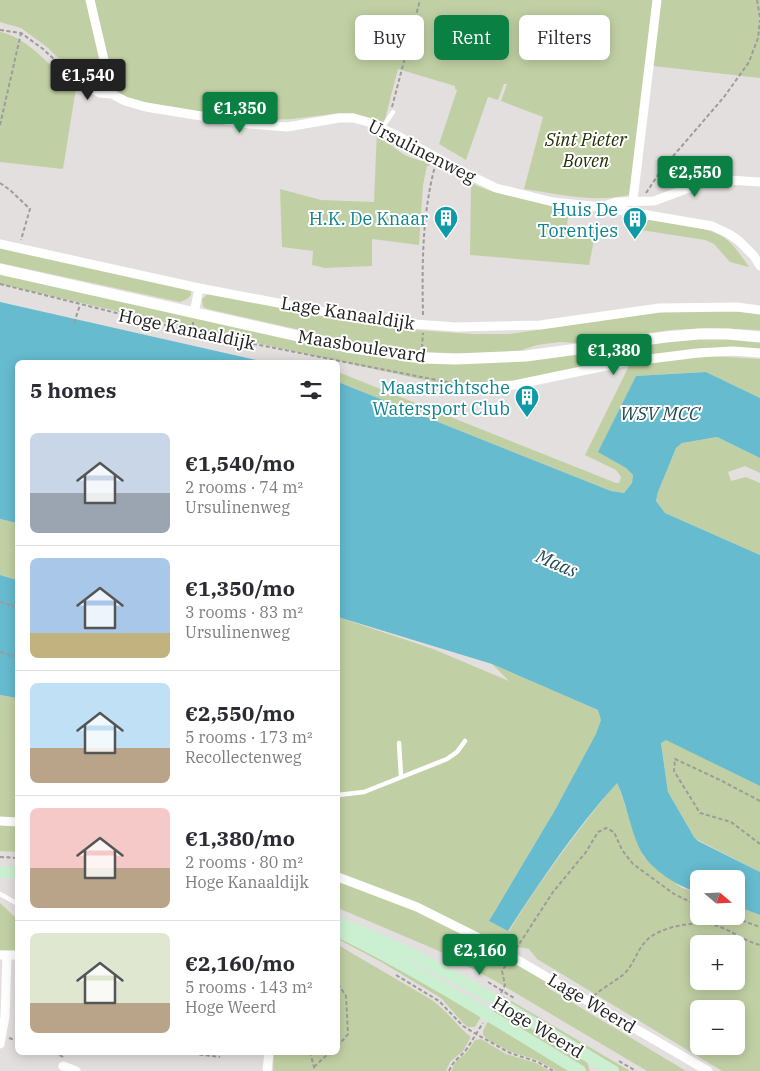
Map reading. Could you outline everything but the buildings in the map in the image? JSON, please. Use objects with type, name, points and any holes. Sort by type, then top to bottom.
[{"type":"main road","points":[[0,872],[15,873]]},
{"type":"main road","name":"Hoge Weerd","points":[[340,924],[435,966],[605,1069]]},
{"type":"main road","name":"Hoge Weerd","points":[[340,932],[414,971],[580,1071]]},
{"type":"street","points":[[90,0],[112,94]]},
{"type":"street","points":[[637,201],[657,0]]},
{"type":"street","name":"Ursulinenweg","points":[[76,80],[100,93],[112,94],[125,101],[146,107],[250,124],[287,128],[328,120],[353,118],[382,128],[496,188],[554,202],[602,207],[712,226],[740,241],[754,256],[760,266]]},
{"type":"street","points":[[602,207],[616,202],[654,201],[713,179],[760,182]]},
{"type":"street","name":"Lage Kanaaldijk","points":[[0,244],[199,288],[372,321],[456,327],[540,325],[658,308],[737,307],[760,310]]},
{"type":"street","name":"Maasboulevard","points":[[0,269],[347,347],[422,358],[456,359],[526,356],[698,334],[760,337]]},
{"type":"street","points":[[194,313],[199,288]]},
{"type":"street","points":[[471,387],[514,385],[625,362],[733,351],[760,352]]},
{"type":"street","points":[[0,821],[15,822]]},
{"type":"street","name":"Lage Weerd","points":[[340,878],[417,907],[512,955],[708,1071]]},
{"type":"street","points":[[0,1044],[6,1007],[4,955]]},
{"type":"street","points":[[268,1071],[269,1055]]},
{"type":"street","points":[[63,1066],[76,1071]]},
{"type":"lane","points":[[382,128],[392,112]]},
{"type":"lane","points":[[340,794],[364,792],[447,758],[457,752],[465,741]]},
{"type":"lane","points":[[399,743],[401,776]]},
{"type":"lane","points":[[0,894],[15,902]]},
{"type":"path","points":[[392,112],[391,106],[403,68],[420,0]]},
{"type":"path","points":[[637,201],[730,89],[749,62],[758,38],[760,19],[757,0]]},
{"type":"path","points":[[0,30],[21,34],[43,50],[76,80]]},
{"type":"path","points":[[0,125],[21,34]]},
{"type":"path","points":[[422,358],[424,325],[423,251],[432,176]]},
{"type":"path","points":[[0,183],[30,210],[18,248]]},
{"type":"path","name":"Hoge Kanaaldijk","points":[[0,284],[193,332],[335,360]]},
{"type":"path","points":[[74,323],[80,305]]},
{"type":"path","name":"Hoge Kanaaldijk","points":[[340,361],[471,387]]},
{"type":"path","points":[[0,602],[15,606]]},
{"type":"path","points":[[0,652],[15,656]]},
{"type":"path","points":[[760,801],[675,759],[674,771],[700,813],[731,822],[760,844]]},
{"type":"path","points":[[512,955],[553,892],[586,852],[598,832],[606,828],[614,832],[622,850],[633,864],[674,894],[690,902]]},
{"type":"path","points":[[0,857],[15,858]]},
{"type":"path","points":[[745,922],[760,927]]},
{"type":"path","points":[[590,1001],[595,994],[626,971],[647,939],[655,932],[694,923],[710,924],[760,945]]},
{"type":"path","points":[[502,991],[505,985],[502,971],[506,965]]},
{"type":"path","name":"Hoge Weerd","points":[[390,971],[439,1001],[463,1026],[476,1034],[510,1053],[538,1062],[553,1071]]},
{"type":"path","points":[[340,987],[346,996],[348,1034],[340,1044]]},
{"type":"path","points":[[448,1071],[452,1062],[463,1053],[476,1034]]},
{"type":"path","points":[[204,1055],[220,1057]]},
{"type":"path","points":[[311,1055],[314,1071]]},
{"type":"path","points":[[314,1067],[327,1055]]},
{"type":"green space","name":"Sint Pieter Boven","points":[[0,0],[760,0],[760,78],[653,66],[629,195],[603,198],[576,197],[524,189],[543,117],[501,101],[507,84],[504,84],[498,100],[488,97],[466,160],[439,144],[457,90],[455,86],[398,69],[384,123],[353,113],[262,120],[250,117],[247,119],[228,117],[132,100],[85,84],[47,47],[21,28],[0,22]]},
{"type":"green space","points":[[0,32],[11,35],[31,47],[76,88],[63,169],[0,162]]},
{"type":"green space","points":[[377,129],[400,152],[415,159],[431,161],[429,166],[427,166],[423,185],[419,245],[372,239],[372,266],[325,268],[312,265],[313,251],[282,247],[280,189],[321,200],[374,202]]},
{"type":"green space","points":[[471,183],[507,195],[569,205],[567,227],[596,231],[589,265],[470,255]]},
{"type":"green space","points":[[644,219],[693,227],[720,235],[733,245],[749,267],[730,262],[714,244],[705,240],[641,230]]},
{"type":"green space","points":[[0,242],[191,290],[191,295],[180,302],[0,263]]},
{"type":"green space","points":[[0,272],[400,360],[697,338],[760,340],[760,352],[717,352],[510,382],[481,384],[433,382],[0,284]]},
{"type":"green space","points":[[209,293],[414,330],[473,334],[509,334],[663,312],[738,310],[760,313],[760,330],[709,328],[670,330],[577,343],[560,342],[537,345],[516,352],[471,354],[426,352],[379,348],[208,309],[203,307],[202,299]]},
{"type":"green space","points":[[712,356],[760,359],[760,398],[706,372],[636,376],[599,452],[626,468],[633,475],[632,483],[624,493],[611,491],[340,383],[340,373],[619,483],[621,477],[616,470],[585,455],[629,366]]},
{"type":"green space","points":[[717,437],[760,458],[760,473],[745,466],[728,472],[731,481],[746,477],[760,483],[760,555],[665,513],[656,501],[676,448],[682,443]]},
{"type":"green space","points":[[0,519],[15,523],[15,579],[0,575]]},
{"type":"green space","points":[[340,618],[433,649],[509,681],[492,664],[598,710],[601,720],[597,734],[555,810],[489,921],[509,931],[560,855],[617,782],[644,857],[682,888],[690,890],[690,925],[745,925],[745,909],[760,915],[760,1071],[722,1071],[696,1055],[745,1055],[745,1000],[690,1000],[690,1052],[537,959],[529,949],[513,946],[510,948],[483,935],[545,978],[548,988],[686,1071],[647,1071],[497,982],[439,951],[340,909]]},
{"type":"green space","points":[[0,695],[15,698],[15,852],[0,851]]},
{"type":"green space","points":[[666,739],[760,786],[760,872],[694,837],[668,792],[661,742]]},
{"type":"green space","points":[[0,903],[15,917],[15,952],[0,950]]},
{"type":"green space","points":[[340,935],[482,1015],[475,1027],[468,1027],[464,1024],[441,998],[383,963],[340,940]]},
{"type":"green space","points":[[340,946],[432,1000],[471,1037],[463,1051],[450,1062],[446,1071],[273,1071],[274,1055],[340,1055]]},
{"type":"green space","points":[[503,996],[630,1071],[619,1071],[500,1001]]},
{"type":"green space","points":[[497,1005],[587,1062],[590,1071],[585,1071],[492,1014]]},
{"type":"green space","points":[[489,1019],[573,1071],[556,1071],[537,1060],[511,1052],[488,1040],[483,1035],[483,1031]]},
{"type":"green space","points":[[481,1039],[506,1054],[536,1063],[550,1071],[451,1071],[456,1061],[467,1052],[475,1040]]},
{"type":"water","points":[[0,302],[256,360],[15,360],[15,523],[0,519]]},
{"type":"water","points":[[706,372],[760,398],[760,458],[717,437],[682,443],[676,448],[656,501],[665,513],[760,555],[760,786],[666,740],[661,743],[668,792],[694,837],[698,841],[760,872],[760,915],[745,909],[745,870],[690,870],[690,889],[676,883],[655,868],[640,849],[617,783],[587,818],[508,931],[489,921],[555,810],[596,734],[601,720],[598,710],[492,664],[340,618],[340,383],[611,491],[624,493],[632,483],[633,475],[626,468],[598,452],[636,376]]},
{"type":"water","points":[[0,575],[15,579],[15,698],[0,695]]},
{"type":"place","name":"H.K. De Knaar","points":[[446,239]]},
{"type":"place","name":"Huis De Torentjes","points":[[635,240]]},
{"type":"place","name":"Maastrichtsche Watersport Club","points":[[527,418]]},
{"type":"water label","name":"WSV MCC","points":[[660,413]]},
{"type":"water label","name":"Maas","points":[[557,563]]}]
